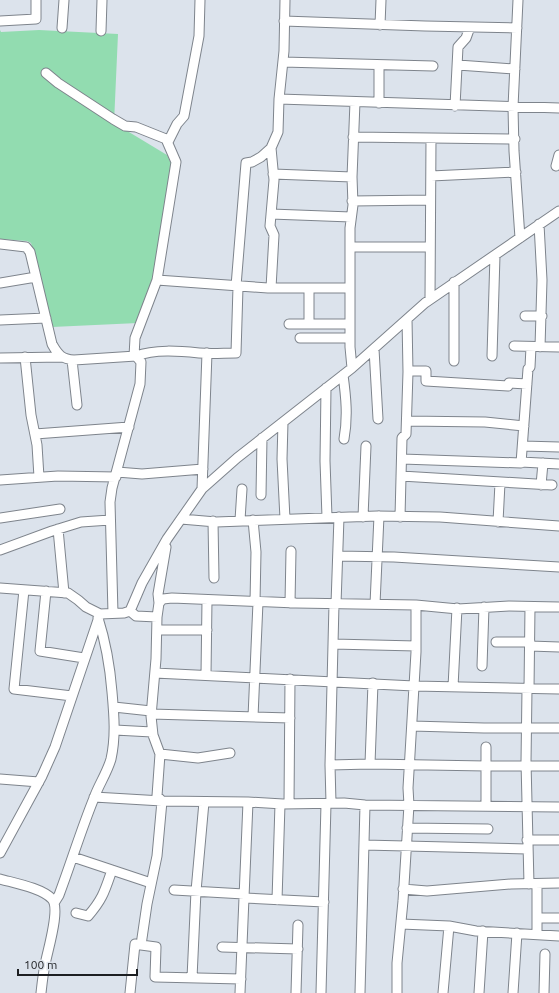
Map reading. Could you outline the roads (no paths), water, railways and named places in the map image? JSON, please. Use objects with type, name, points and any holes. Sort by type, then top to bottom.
[{"type":"street","points":[[0,21],[36,19],[36,0]]},
{"type":"street","points":[[62,28],[64,0]]},
{"type":"street","points":[[101,31],[102,0]]},
{"type":"street","points":[[168,142],[177,124],[184,116],[199,36],[200,0]]},
{"type":"street","points":[[0,244],[26,247],[30,252],[52,344],[59,356],[66,360],[135,356],[157,352],[236,353],[237,286],[246,163],[252,162],[261,157],[271,148],[278,132],[279,99],[283,62],[285,0]]},
{"type":"street","points":[[380,25],[381,0]]},
{"type":"street","points":[[518,0],[513,107],[520,238]]},
{"type":"street","points":[[284,21],[517,28]]},
{"type":"street","points":[[455,106],[458,47],[466,38],[470,27]]},
{"type":"street","points":[[283,62],[433,66]]},
{"type":"street","points":[[379,65],[379,103]]},
{"type":"street","points":[[458,65],[515,69]]},
{"type":"street","points":[[46,73],[58,83],[125,126],[136,127],[166,139],[176,162],[156,280],[135,338],[135,356],[142,362],[140,384],[110,502],[113,613]]},
{"type":"street","points":[[279,99],[455,106],[559,108]]},
{"type":"street","points":[[352,368],[350,338],[350,247],[355,102]]},
{"type":"street","points":[[353,137],[515,139]]},
{"type":"street","points":[[430,299],[431,138]]},
{"type":"street","points":[[271,148],[273,174],[270,226],[274,235],[271,288]]},
{"type":"street","points":[[556,166],[559,155]]},
{"type":"street","points":[[431,176],[516,172]]},
{"type":"street","points":[[273,174],[352,177]]},
{"type":"street","points":[[352,201],[430,200]]},
{"type":"street","points":[[99,616],[130,610],[135,602],[142,582],[166,540],[202,489],[237,458],[352,368],[430,299],[559,211]]},
{"type":"street","points":[[271,214],[351,217]]},
{"type":"street","points":[[521,462],[528,369],[536,347],[542,316],[542,256],[539,224]]},
{"type":"street","points":[[350,247],[430,247]]},
{"type":"street","points":[[492,356],[495,255]]},
{"type":"street","points":[[0,283],[36,278]]},
{"type":"street","points":[[156,280],[271,288],[350,288]]},
{"type":"street","points":[[454,282],[454,361]]},
{"type":"street","points":[[309,288],[309,324]]},
{"type":"street","points":[[525,316],[542,316]]},
{"type":"street","points":[[0,320],[46,318]]},
{"type":"street","points":[[400,517],[402,438],[406,434],[408,370],[407,319]]},
{"type":"street","points":[[289,324],[350,324]]},
{"type":"street","points":[[300,338],[350,338]]},
{"type":"street","points":[[514,346],[559,348]]},
{"type":"street","points":[[374,349],[378,420]]},
{"type":"street","points":[[202,489],[207,353]]},
{"type":"street","points":[[0,358],[62,357]]},
{"type":"street","points":[[25,358],[39,477]]},
{"type":"street","points":[[72,360],[77,405]]},
{"type":"street","points":[[408,370],[426,371],[426,381],[508,386],[509,382],[527,384]]},
{"type":"street","points":[[343,375],[347,413],[344,439]]},
{"type":"street","points":[[326,388],[325,461],[327,518]]},
{"type":"street","points":[[406,421],[485,422],[524,426]]},
{"type":"street","points":[[283,422],[282,459],[285,519]]},
{"type":"street","points":[[35,434],[129,427]]},
{"type":"street","points":[[261,495],[262,438]]},
{"type":"street","points":[[363,517],[366,446]]},
{"type":"street","points":[[523,446],[559,447]]},
{"type":"street","points":[[402,459],[559,464]]},
{"type":"street","points":[[541,485],[543,463]]},
{"type":"street","points":[[0,480],[39,477],[142,474],[203,469]]},
{"type":"street","points":[[401,476],[552,485]]},
{"type":"street","points":[[498,522],[500,483]]},
{"type":"street","points":[[240,520],[242,490]]},
{"type":"street","points":[[0,518],[60,509]]},
{"type":"street","points":[[181,519],[212,521],[379,516],[440,517],[559,526]]},
{"type":"street","points":[[375,604],[379,516]]},
{"type":"street","points":[[321,993],[339,517]]},
{"type":"street","points":[[0,550],[82,522],[110,520]]},
{"type":"street","points":[[253,520],[256,552],[257,602],[253,717]]},
{"type":"street","points":[[212,521],[214,578]]},
{"type":"street","points":[[58,529],[64,593]]},
{"type":"street","points":[[162,801],[157,796],[160,754],[152,732],[151,712],[155,673],[159,603],[158,594],[166,540]]},
{"type":"street","points":[[290,603],[291,551]]},
{"type":"street","points":[[338,556],[559,567]]},
{"type":"street","points":[[0,588],[68,593],[99,616],[109,660],[114,707],[115,730],[111,758],[108,768],[94,797],[59,895],[54,903],[54,924],[41,993]]},
{"type":"street","points":[[24,590],[14,689],[72,696]]},
{"type":"street","points":[[46,591],[40,651],[84,658]]},
{"type":"street","points":[[159,603],[166,598],[290,603],[416,605],[456,608],[530,606],[559,607]]},
{"type":"street","points":[[206,675],[207,600]]},
{"type":"street","points":[[398,993],[397,963],[404,889],[409,805],[408,788],[416,646],[416,605]]},
{"type":"street","points":[[530,606],[530,644],[526,728],[526,807],[527,844],[538,934]]},
{"type":"street","points":[[482,666],[484,607]]},
{"type":"street","points":[[453,687],[456,608]]},
{"type":"street","points":[[130,610],[136,616],[157,617]]},
{"type":"street","points":[[0,853],[39,782],[55,747],[99,616]]},
{"type":"street","points":[[157,630],[207,630]]},
{"type":"street","points":[[496,642],[559,647]]},
{"type":"street","points":[[333,644],[416,646]]},
{"type":"street","points":[[155,673],[414,686],[559,689]]},
{"type":"street","points":[[277,900],[290,718],[290,679]]},
{"type":"street","points":[[370,764],[373,683]]},
{"type":"street","points":[[114,707],[151,712],[290,718]]},
{"type":"street","points":[[412,726],[559,728]]},
{"type":"street","points":[[115,730],[152,732]]},
{"type":"street","points":[[486,747],[486,806]]},
{"type":"street","points":[[160,754],[198,758],[230,753]]},
{"type":"street","points":[[330,765],[410,764],[559,766]]},
{"type":"street","points":[[0,779],[39,782]]},
{"type":"street","points":[[94,797],[162,801],[284,804],[329,803],[559,807]]},
{"type":"street","points":[[141,945],[157,856],[162,801]]},
{"type":"street","points":[[192,978],[196,891],[204,802]]},
{"type":"street","points":[[240,993],[242,979],[248,802]]},
{"type":"street","points":[[360,993],[365,804]]},
{"type":"street","points":[[407,828],[488,829]]},
{"type":"street","points":[[364,845],[406,846],[527,844],[559,840]]},
{"type":"street","points":[[73,857],[151,883]]},
{"type":"street","points":[[76,913],[88,916],[98,905],[103,896],[112,870]]},
{"type":"street","points":[[0,879],[41,891],[52,899],[54,903]]},
{"type":"street","points":[[404,889],[427,891],[559,883]]},
{"type":"street","points":[[174,890],[277,900],[324,902]]},
{"type":"street","points":[[537,918],[559,918]]},
{"type":"street","points":[[296,993],[298,924]]},
{"type":"street","points":[[401,924],[450,926],[483,931],[559,936]]},
{"type":"street","points":[[443,993],[450,926]]},
{"type":"street","points":[[479,993],[483,931]]},
{"type":"street","points":[[513,993],[517,933]]},
{"type":"street","points":[[130,993],[135,944],[156,947],[155,977],[242,979]]},
{"type":"street","points":[[222,947],[298,949]]},
{"type":"street","points":[[544,993],[545,954]]}]
